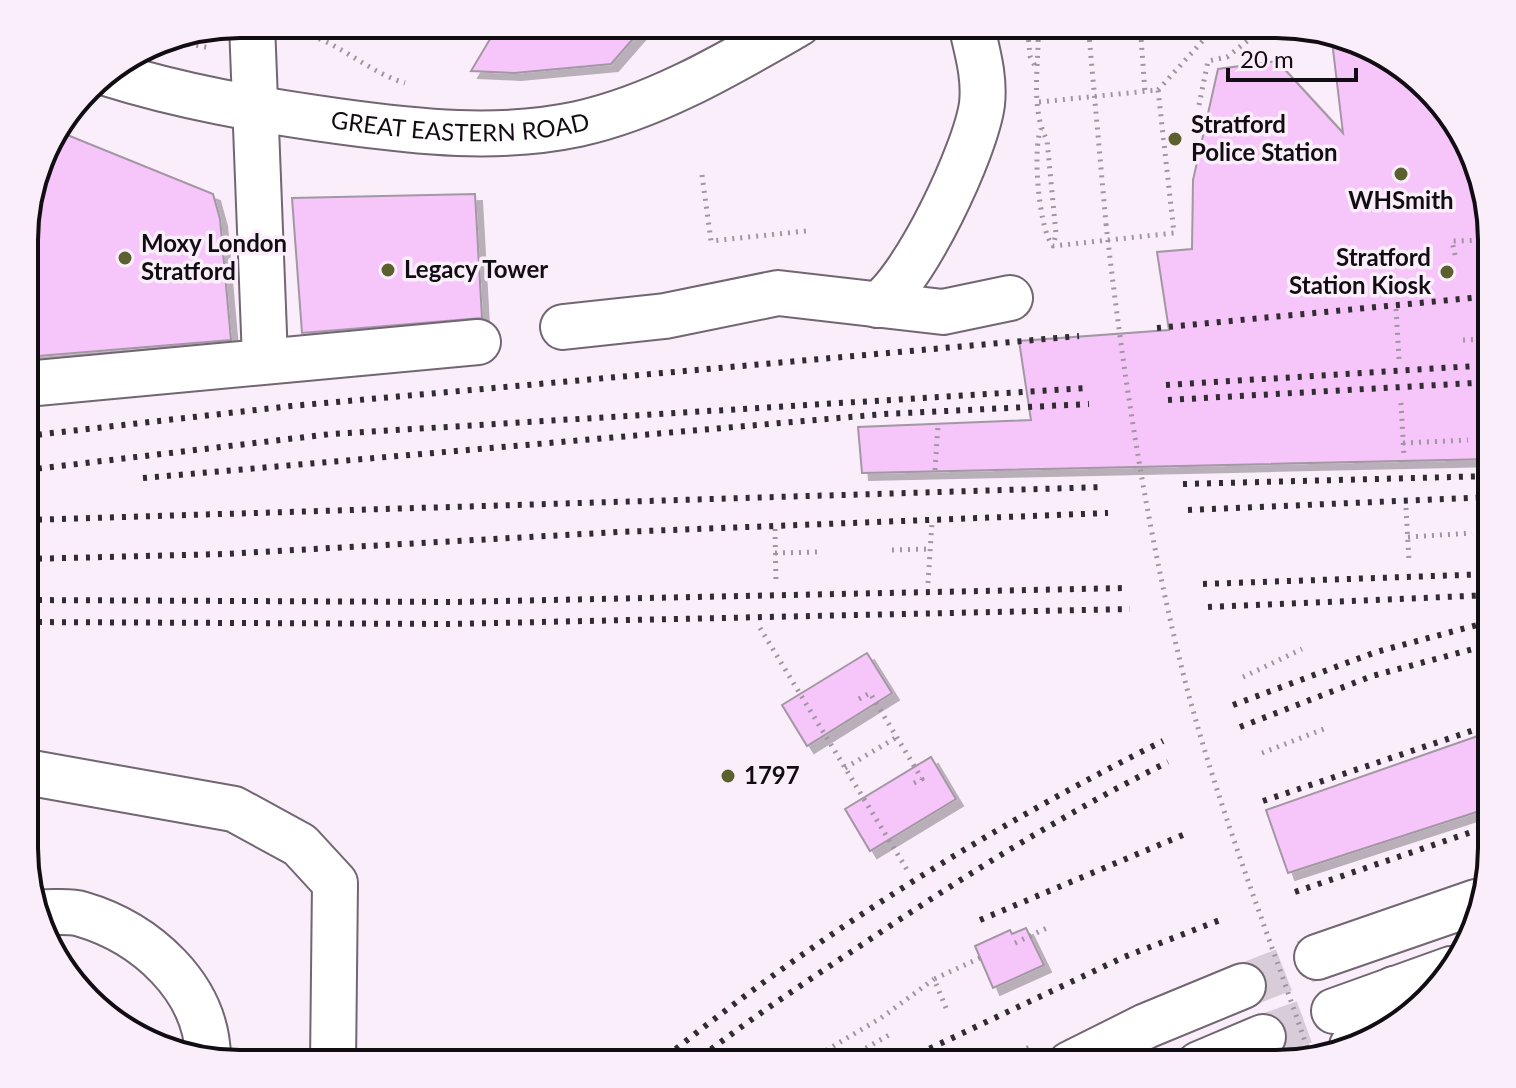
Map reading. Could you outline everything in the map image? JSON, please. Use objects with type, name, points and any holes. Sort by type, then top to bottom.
[{"type":"main road","points":[[265,359],[254,111],[269,38]]},
{"type":"main road","name":"GREAT EASTERN ROAD","points":[[121,77],[254,111],[459,133],[504,134],[578,124],[637,106],[771,38]]},
{"type":"main road","points":[[889,292],[953,190],[982,107],[981,66],[974,38]]},
{"type":"main road","points":[[563,327],[665,316],[778,293],[889,292],[943,312],[1010,298]]},
{"type":"main road","points":[[38,383],[265,359],[478,342]]},
{"type":"main road","points":[[38,774],[234,809],[300,845],[335,883],[332,1050]]},
{"type":"main road","points":[[1317,957],[1470,904]]},
{"type":"main road","points":[[49,912],[80,913],[132,937],[174,970],[195,1000],[207,1030],[208,1047]]},
{"type":"main road","points":[[1343,1028],[1394,989],[1432,976]]},
{"type":"main road","points":[[1064,1050],[1146,1026],[1243,986]]},
{"type":"main road","points":[[1232,1050],[1263,1037]]},
{"type":"path","name":"GREAT EASTERN ROAD","points":[[321,38],[379,73],[408,83]]},
{"type":"path","points":[[1028,38],[1030,56],[1036,67],[1041,129],[1047,140],[1054,217],[1053,246]]},
{"type":"path","points":[[1036,67],[1040,56],[1039,38]]},
{"type":"path","points":[[1089,38],[1117,326],[1133,428],[1182,666],[1217,788],[1307,1047]]},
{"type":"path","points":[[1141,38],[1145,92]]},
{"type":"path","points":[[1039,102],[1158,90],[1205,38]]},
{"type":"path","points":[[1199,105],[1208,61],[1227,57],[1251,38]]},
{"type":"path","points":[[192,44],[216,49]]},
{"type":"path","points":[[1053,246],[1174,233],[1158,90]]},
{"type":"path","points":[[1041,129],[1035,141],[1045,238],[1053,246]]},
{"type":"path","points":[[702,175],[711,241],[806,231]]},
{"type":"path","points":[[1455,255],[1452,241],[1478,240]]},
{"type":"path","points":[[1396,309],[1399,359]]},
{"type":"path","points":[[1463,340],[1478,339]]},
{"type":"path","points":[[1401,403],[1404,456]]},
{"type":"path","points":[[935,470],[938,425]]},
{"type":"path","points":[[1403,443],[1468,440]]},
{"type":"path","points":[[1406,508],[1409,561]]},
{"type":"path","points":[[928,583],[932,522]]},
{"type":"path","points":[[775,529],[776,584]]},
{"type":"path","points":[[1408,537],[1472,533]]},
{"type":"path","points":[[892,550],[930,549]]},
{"type":"path","points":[[775,553],[820,552]]},
{"type":"path","points":[[760,628],[909,873]]},
{"type":"path","points":[[1243,677],[1302,649]]},
{"type":"path","points":[[859,699],[870,693],[922,779],[912,784]]},
{"type":"path","points":[[1262,753],[1324,729]]},
{"type":"path","points":[[845,768],[897,737]]},
{"type":"path","points":[[1015,943],[1049,927]]},
{"type":"path","points":[[827,1050],[881,1018],[934,979],[980,958]]},
{"type":"path","points":[[934,979],[946,1008]]},
{"type":"path","points":[[861,1050],[889,1035]]},
{"type":"building","points":[[491,38],[634,38],[611,64],[514,73],[471,71]]},
{"type":"building","points":[[1333,46],[1377,65],[1409,88],[1444,128],[1463,163],[1478,227],[1478,459],[862,473],[858,427],[1031,420],[1019,341],[1169,330],[1157,252],[1192,249],[1193,180],[1218,69],[1277,61],[1343,133]]},
{"type":"building","name":"Moxy London Stratford","points":[[68,135],[213,194],[220,219],[231,340],[38,356],[40,214],[53,163]]},
{"type":"building","name":"Legacy Tower","points":[[475,194],[482,318],[302,333],[292,198]]},
{"type":"building","points":[[867,653],[892,693],[807,746],[782,705]]},
{"type":"building","points":[[1478,736],[1478,812],[1288,873],[1266,810]]},
{"type":"building","points":[[931,757],[956,799],[870,851],[845,809]]},
{"type":"building","points":[[1026,928],[1044,965],[993,988],[975,946],[1010,930],[1012,934]]},
{"type":"tunnel","points":[[1243,986],[1317,957]]},
{"type":"tunnel","points":[[1263,1037],[1334,1011]]},
{"type":"railway","points":[[1157,328],[1478,297]]},
{"type":"railway","points":[[38,435],[291,406],[1079,336]]},
{"type":"railway","points":[[1166,385],[1478,366]]},
{"type":"railway","points":[[1168,400],[1478,383]]},
{"type":"railway","points":[[38,469],[331,434],[1087,388]]},
{"type":"railway","points":[[143,478],[885,414],[1089,404]]},
{"type":"railway","points":[[1183,484],[1478,476]]},
{"type":"railway","points":[[38,520],[1103,487]]},
{"type":"railway","points":[[1188,510],[1478,498]]},
{"type":"railway","points":[[38,559],[224,554],[619,532],[1108,513]]},
{"type":"railway","points":[[1203,584],[1478,574]]},
{"type":"railway","points":[[38,600],[455,602],[1124,588]]},
{"type":"railway","points":[[1208,607],[1478,596]]},
{"type":"railway","points":[[38,622],[449,624],[1130,609]]},
{"type":"railway","points":[[1233,705],[1376,652],[1478,625]]},
{"type":"railway","points":[[1240,727],[1372,676],[1478,648]]},
{"type":"railway","points":[[1263,801],[1478,729]]},
{"type":"railway","points":[[675,1050],[777,973],[901,889],[1030,811],[1163,741]]},
{"type":"railway","points":[[711,1050],[800,986],[977,870],[1052,824],[1168,762]]},
{"type":"railway","points":[[1295,892],[1478,830]]},
{"type":"railway","points":[[980,920],[1190,832]]},
{"type":"railway","points":[[927,1050],[1124,957],[1220,920]]},
{"type":"place","name":"Stratford Police Station","points":[[1175,139]]},
{"type":"place","name":"WHSmith","points":[[1401,174]]},
{"type":"place","name":"Moxy London Stratford","points":[[125,258]]},
{"type":"place","name":"Legacy Tower","points":[[388,270]]},
{"type":"place","name":"Stratford Station Kiosk","points":[[1447,272]]},
{"type":"place","name":"1797","points":[[728,776]]}]
